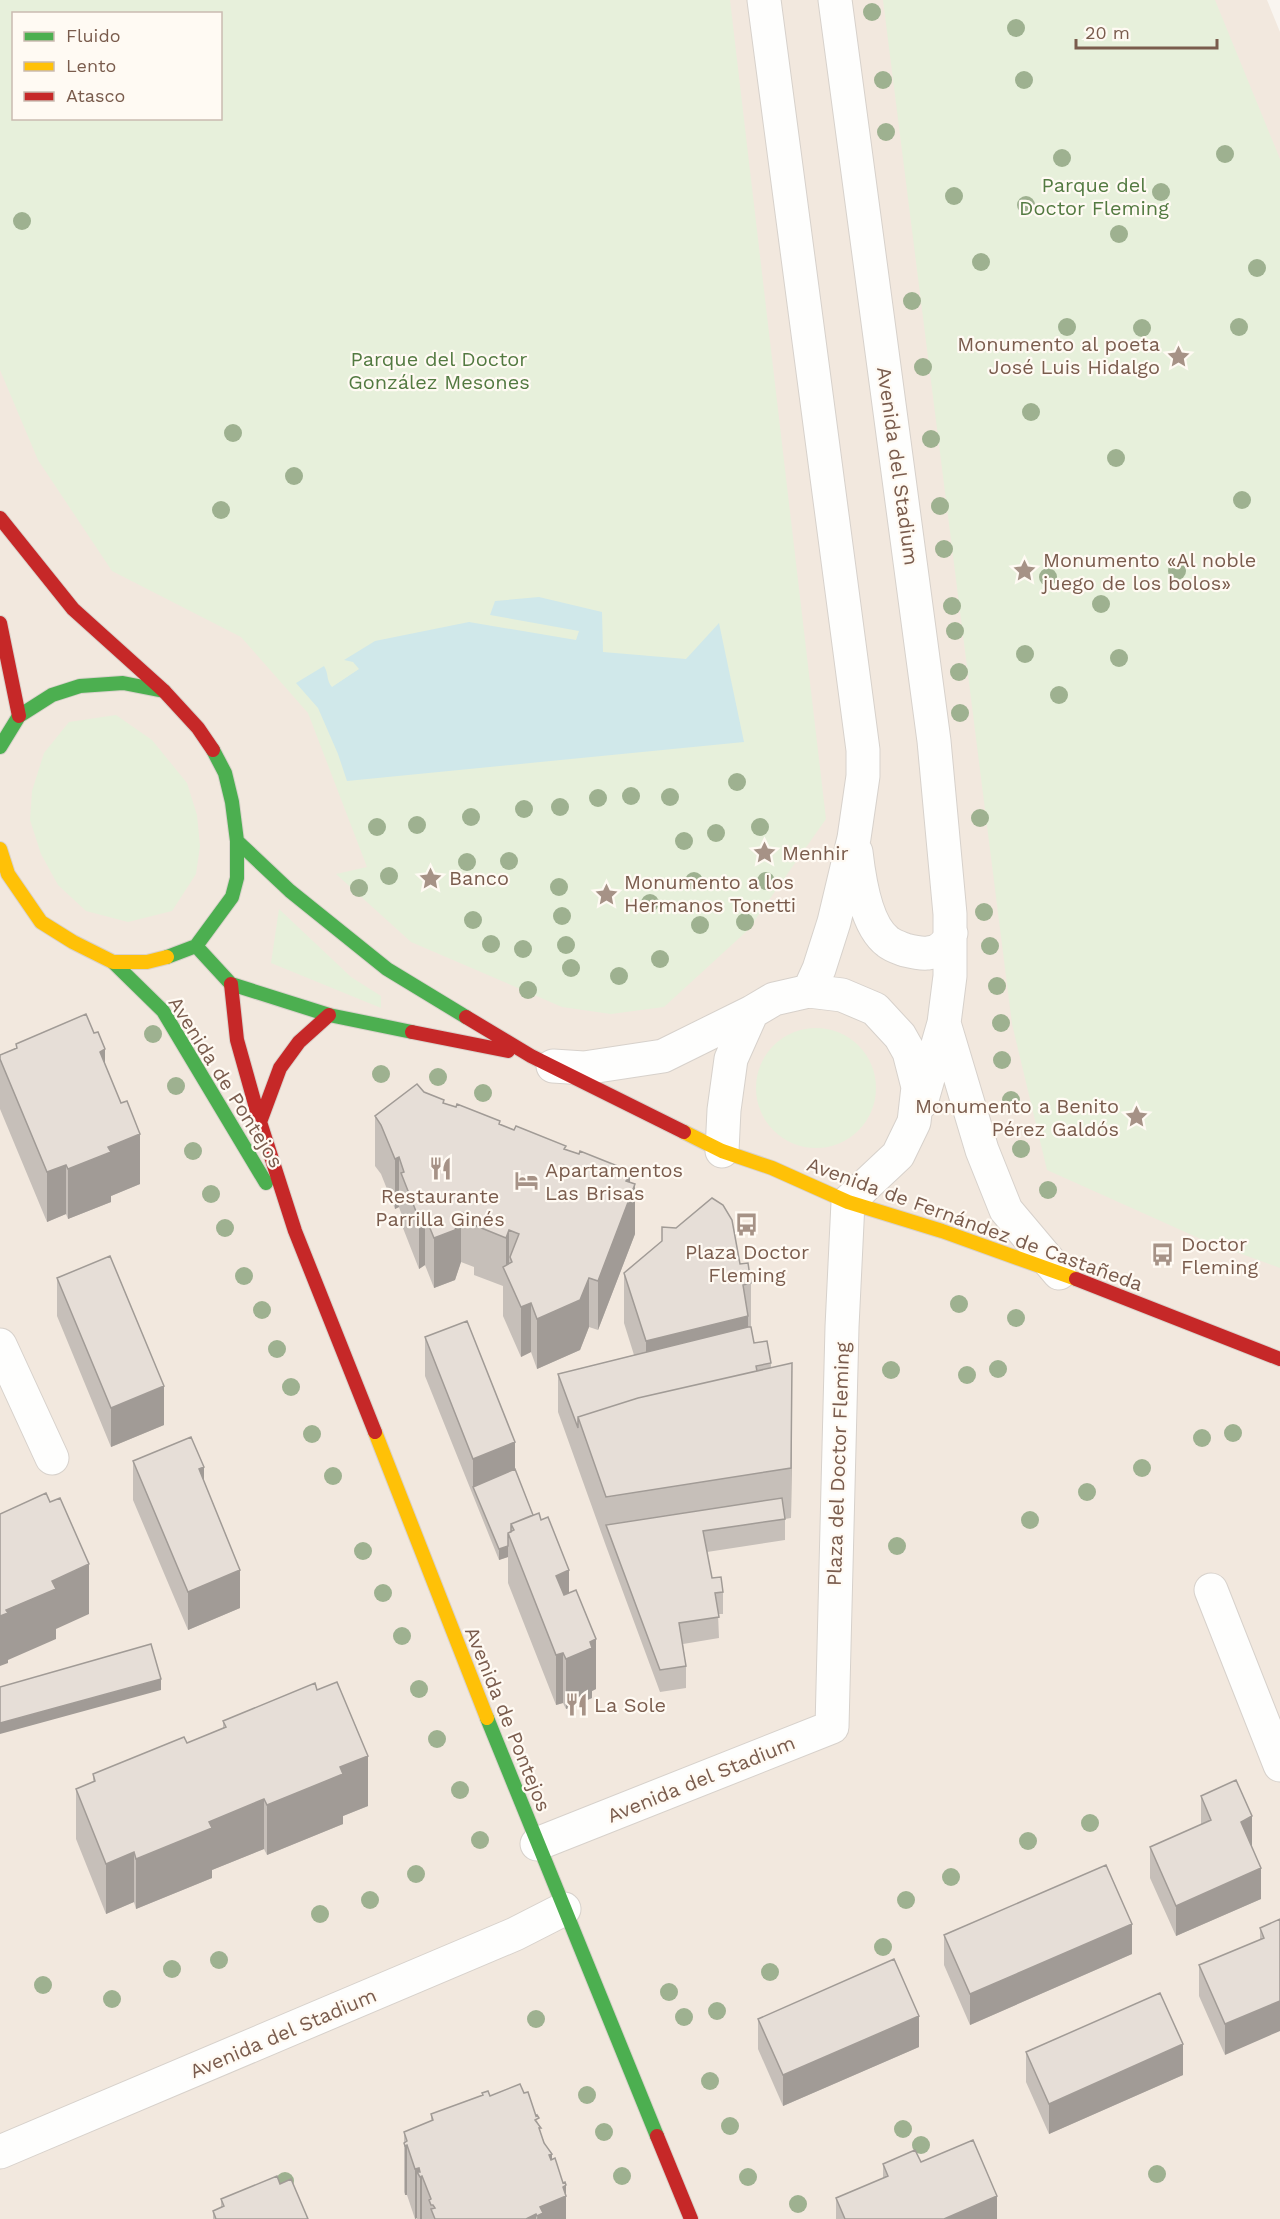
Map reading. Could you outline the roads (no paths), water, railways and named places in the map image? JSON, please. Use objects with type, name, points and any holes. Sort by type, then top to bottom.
[{"type":"main road","points":[[0,518],[73,609],[164,691],[198,728],[213,750],[225,773],[232,802],[237,842],[237,878],[232,897],[196,946],[173,956],[147,962],[113,962],[73,942],[41,922],[4,873],[0,849]]},
{"type":"main road","points":[[0,623],[19,716]]},
{"type":"main road","points":[[0,747],[19,716],[52,696],[80,686],[123,683],[164,691]]},
{"type":"main road","points":[[237,842],[290,891],[387,969],[542,1061]]},
{"type":"main road","points":[[196,946],[231,984],[329,1015],[542,1061]]},
{"type":"main road","name":"Avenida de Pontejos","points":[[113,962],[163,1011],[295,1231]]},
{"type":"main road","name":"Avenida de Pontejos","points":[[231,984],[237,1040],[260,1122],[295,1231],[537,1844],[691,2219]]},
{"type":"main road","name":"Avenida de Pontejos","points":[[260,1122],[280,1068],[299,1042],[329,1015]]},
{"type":"main road","name":"Avenida de Fernández de Castañeda","points":[[542,1061],[722,1151],[772,1168],[848,1202],[942,1231],[1059,1273],[1280,1359]]},
{"type":"street","points":[[764,0],[863,750],[863,776],[854,838],[834,922],[819,969],[809,991]]},
{"type":"street","name":"Avenida del Stadium","points":[[835,0],[934,741],[951,933],[950,976],[944,1023],[927,1086],[914,1122],[898,1155],[848,1202]]},
{"type":"street","points":[[854,838],[864,898],[873,922],[887,942],[911,951],[930,953],[946,945],[951,933]]},
{"type":"street","name":"Avenida del Stadium","points":[[542,1061],[584,1068],[663,1056],[774,999],[809,991],[842,994],[875,1010],[900,1036],[909,1052],[918,1087],[914,1122]]},
{"type":"street","points":[[722,1151],[724,1110],[731,1059],[752,1012]]},
{"type":"street","name":"Avenida del Stadium","points":[[944,1023],[982,1150],[1006,1210],[1059,1273]]},
{"type":"street","name":"Plaza del Doctor Fleming","points":[[832,1727],[842,1327],[848,1202]]},
{"type":"street","points":[[0,1345],[52,1458]]},
{"type":"street","points":[[1211,1590],[1280,1765]]},
{"type":"street","name":"Avenida del Stadium","points":[[537,1844],[832,1727]]},
{"type":"street","name":"Avenida del Stadium","points":[[0,2152],[515,1934],[564,1909]]},
{"type":"water","points":[[539,597],[602,612],[603,652],[686,659],[719,623],[744,742],[347,781],[318,708],[296,683],[324,666],[332,687],[359,669],[353,662],[344,660],[375,641],[469,622],[576,640],[579,631],[490,615],[495,601]]},
{"type":"place","name":"Monumento al poeta José Luis Hidalgo","points":[[1178,356]]},
{"type":"place","name":"Monumento «Al noble juego de los bolos»","points":[[1025,571]]},
{"type":"place","name":"Menhir","points":[[764,853]]},
{"type":"place","name":"Banco","points":[[431,878]]},
{"type":"place","name":"Monumento a los Hermanos Tonetti","points":[[606,894]]},
{"type":"place","name":"Monumento a Benito Pérez Galdós","points":[[1137,1117]]},
{"type":"place","name":"Restaurante Parrilla Ginés","points":[[440,1169]]},
{"type":"place","name":"Apartamentos Las Brisas","points":[[527,1181]]},
{"type":"place","name":"Plaza Doctor Fleming","points":[[747,1225]]},
{"type":"place","name":"Doctor Fleming","points":[[1163,1255]]},
{"type":"place","name":"La Sole","points":[[576,1705]]},
{"type":"park label","name":"Parque del Doctor Fleming","points":[[1094,196]]},
{"type":"park label","name":"Parque del Doctor González Mesones","points":[[439,370]]}]
